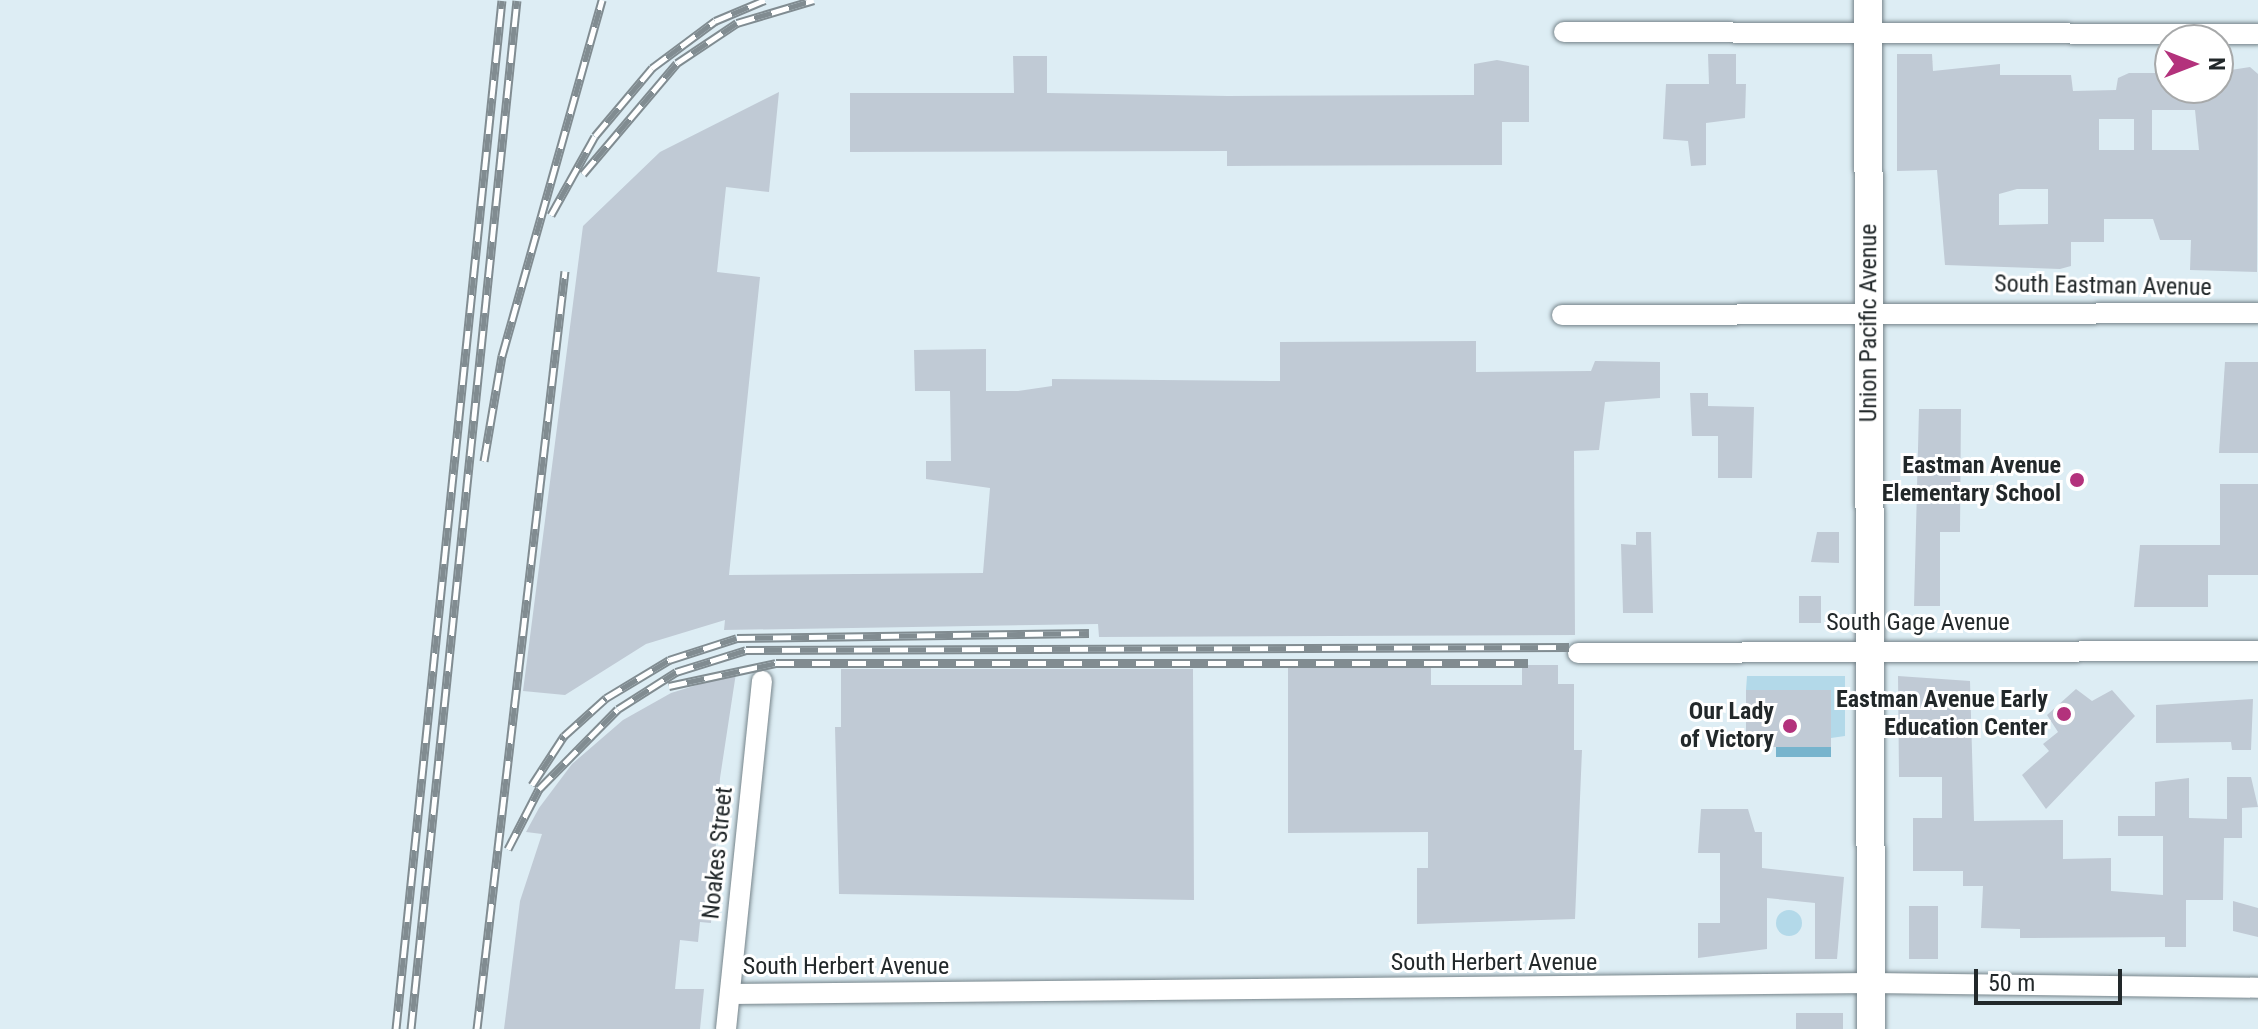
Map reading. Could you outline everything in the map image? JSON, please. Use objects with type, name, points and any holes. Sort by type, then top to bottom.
[{"type":"street","name":"Union Pacific Avenue","points":[[1868,0],[1871,1029]]},
{"type":"street","points":[[1564,32],[2258,34]]},
{"type":"street","name":"South Eastman Avenue","points":[[1562,315],[1870,311],[1883,305],[1947,310],[2258,313]]},
{"type":"street","name":"South Gage Avenue","points":[[1578,653],[1870,648],[2258,651]]},
{"type":"street","name":"Noakes Street","points":[[726,1029],[762,681]]},
{"type":"street","name":"South Herbert Avenue","points":[[730,994],[1871,983],[2258,988]]},
{"type":"shaded area","points":[[1747,676],[1845,676],[1845,736],[1831,738],[1831,690],[1746,690]]},
{"type":"shaded area","points":[[1776,747],[1831,747],[1831,757],[1776,757]]},
{"type":"shaded area","points":[[1789,910],[1798,914],[1802,923],[1798,932],[1789,936],[1780,932],[1776,923],[1780,914]]},
{"type":"building","points":[[1708,54],[1736,54],[1736,84],[1746,84],[1745,118],[1706,123],[1706,165],[1691,166],[1688,141],[1663,139],[1666,84],[1709,84]]},
{"type":"building","points":[[1897,54],[1932,54],[1933,71],[2000,64],[2000,75],[2071,75],[2073,91],[2116,90],[2118,78],[2129,73],[2154,73],[2154,104],[2234,104],[2234,70],[2250,67],[2258,74],[2257,272],[2190,270],[2191,240],[2160,240],[2153,219],[2104,219],[2104,242],[2071,242],[2071,266],[2060,269],[1945,265],[1937,170],[1897,171]],"holes":[[[2152,110],[2195,110],[2199,150],[2152,150]],[[2099,119],[2134,119],[2134,150],[2099,150]],[[2017,189],[2048,189],[2048,224],[1999,225],[1999,194]]]},
{"type":"building","points":[[1013,56],[1047,56],[1047,93],[1228,96],[1474,95],[1474,64],[1497,60],[1529,66],[1529,122],[1502,122],[1502,165],[1227,166],[1227,151],[850,152],[850,93],[1014,93]]},
{"type":"building","points":[[779,92],[769,192],[726,187],[717,272],[760,277],[729,575],[983,573],[990,488],[926,479],[926,461],[951,461],[950,391],[915,391],[914,350],[986,349],[986,391],[1018,391],[1052,386],[1052,379],[1280,381],[1280,342],[1476,341],[1476,372],[1591,371],[1595,361],[1660,362],[1660,398],[1605,402],[1599,450],[1574,451],[1575,635],[1099,637],[1098,624],[724,630],[725,620],[646,644],[565,695],[523,691],[583,226],[660,152]]},
{"type":"building","points":[[2225,362],[2258,362],[2258,453],[2219,453]]},
{"type":"building","points":[[1690,393],[1708,393],[1708,406],[1754,407],[1752,478],[1718,478],[1718,436],[1692,436]]},
{"type":"building","points":[[1919,409],[1961,409],[1960,532],[1940,532],[1940,606],[1914,606]]},
{"type":"building","points":[[2220,484],[2258,484],[2258,575],[2208,575],[2208,607],[2134,607],[2140,545],[2220,545]]},
{"type":"building","points":[[1636,532],[1651,532],[1653,613],[1623,613],[1621,544],[1636,545]]},
{"type":"building","points":[[1817,532],[1839,532],[1839,563],[1811,562]]},
{"type":"building","points":[[1799,596],[1821,596],[1821,623],[1799,623]]},
{"type":"building","points":[[1522,665],[1558,665],[1558,684],[1574,684],[1574,750],[1582,750],[1575,919],[1417,924],[1417,868],[1428,868],[1428,832],[1288,833],[1288,668],[1431,667],[1431,685],[1522,685]]},
{"type":"building","points":[[841,669],[1193,669],[1194,900],[839,894],[835,727],[841,727]]},
{"type":"building","points":[[736,673],[720,778],[711,923],[700,922],[698,942],[680,940],[675,989],[704,989],[700,1029],[504,1029],[520,901],[542,834],[526,832],[539,808],[572,764],[623,720],[671,693]]},
{"type":"building","points":[[1898,676],[1970,681],[1974,821],[2063,820],[2063,859],[2111,858],[2111,891],[2163,895],[2163,836],[2118,836],[2118,816],[2155,816],[2155,782],[2189,778],[2189,818],[2227,819],[2227,777],[2251,777],[2258,807],[2242,808],[2242,838],[2224,838],[2223,900],[2186,900],[2186,947],[2165,947],[2165,937],[2020,938],[2020,929],[1981,928],[1983,886],[1963,886],[1963,871],[1913,871],[1913,818],[1942,818],[1942,777],[1899,777]]},
{"type":"building","points":[[2076,689],[2092,701],[2112,690],[2135,716],[2046,809],[2022,775],[2049,751],[2043,744],[2058,732],[2047,715]]},
{"type":"building","name":"Our Lady of Victory","points":[[1746,690],[1831,690],[1831,747],[1746,747]]},
{"type":"building","points":[[2253,699],[2251,750],[2232,750],[2231,742],[2156,743],[2156,705]]},
{"type":"building","points":[[1701,809],[1748,809],[1755,832],[1762,832],[1762,868],[1844,877],[1837,959],[1815,959],[1815,903],[1767,898],[1767,949],[1698,958],[1698,923],[1720,923],[1720,853],[1698,853]]},
{"type":"building","points":[[2233,901],[2258,908],[2258,937],[2233,931]]},
{"type":"building","points":[[1909,906],[1938,906],[1938,959],[1909,959]]},
{"type":"building","points":[[1796,1013],[1843,1013],[1843,1029],[1796,1029]]},
{"type":"railway","points":[[396,1029],[502,0]]},
{"type":"railway","points":[[411,1029],[517,0]]},
{"type":"railway","points":[[484,461],[502,356],[602,0]]},
{"type":"railway","points":[[551,215],[595,136],[652,68],[715,21],[765,0]]},
{"type":"railway","points":[[583,174],[677,63],[737,23],[814,0]]},
{"type":"railway","points":[[477,1029],[565,271]]},
{"type":"railway","points":[[532,785],[564,736],[606,698],[669,660],[737,638],[1089,633]]},
{"type":"railway","points":[[508,849],[539,789],[618,709],[676,672],[746,650],[1569,647]]},
{"type":"railway","points":[[669,686],[776,663],[1528,663]]},
{"type":"place","name":"Eastman Avenue Elementary School","points":[[2077,480]]},
{"type":"place","name":"Eastman Avenue Early Education Center","points":[[2064,714]]},
{"type":"place","name":"Our Lady of Victory","points":[[1790,726]]}]
